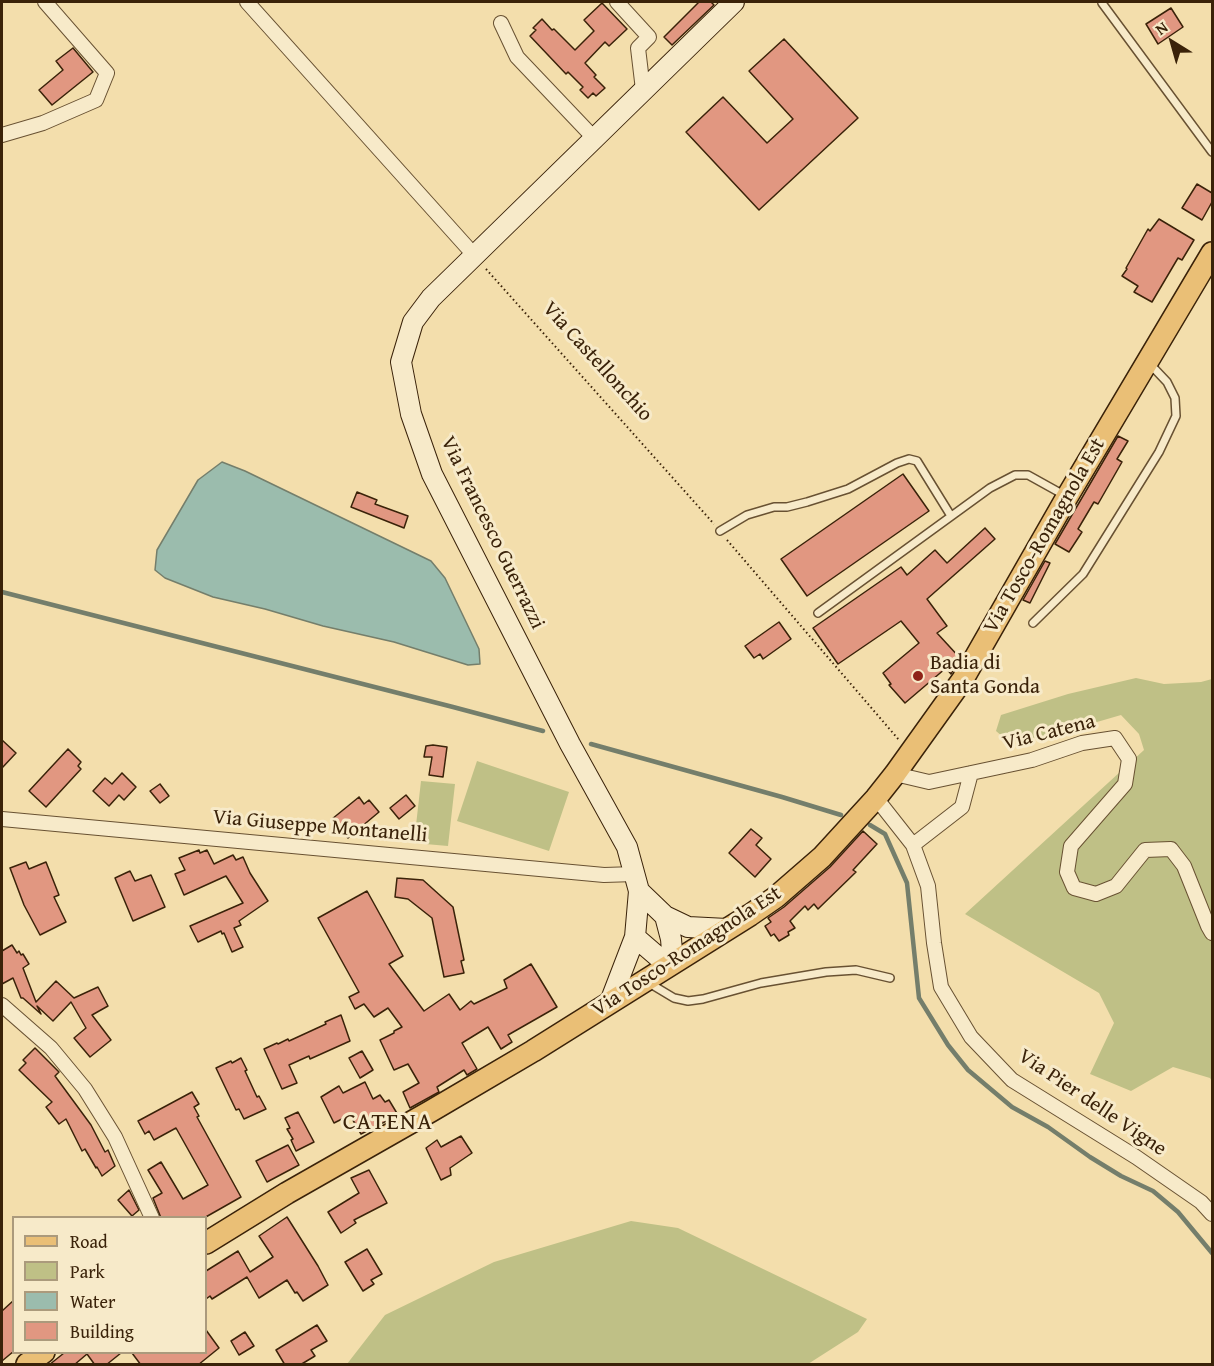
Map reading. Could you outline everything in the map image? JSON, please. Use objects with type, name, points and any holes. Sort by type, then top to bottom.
[{"type":"main road","name":"Via Francesco Guerrazzi","points":[[610,1002],[635,937],[637,883],[627,847],[570,744],[432,474],[411,414],[401,362],[413,322],[431,298],[734,2]]},
{"type":"main road","name":"Via Tosco-Romagnola Est","points":[[207,1242],[258,1210],[533,1051],[728,929],[776,897],[831,847],[895,774],[963,678],[1067,496],[1212,253]]},
{"type":"main road","name":"Via Francesco Guerrazzi","points":[[637,883],[664,916],[688,927],[728,929]]},
{"type":"main road","points":[[664,916],[671,939],[672,964]]},
{"type":"main road","points":[[635,937],[657,956],[672,964]]},
{"type":"main road","points":[[27,1365],[43,1354]]},
{"type":"street","points":[[2,135],[43,123],[96,100],[107,73],[45,2]]},
{"type":"street","points":[[247,2],[475,256]]},
{"type":"street","points":[[622,3],[649,37],[638,48],[644,90]]},
{"type":"street","points":[[501,23],[517,57],[594,138]]},
{"type":"street","name":"Via Catena","points":[[895,774],[929,782],[1032,760],[1082,743],[1114,738],[1129,759],[1125,784],[1071,846],[1066,872],[1074,888],[1096,894],[1116,886],[1145,850],[1171,849],[1184,866],[1212,933]]},
{"type":"street","points":[[913,845],[962,807],[971,773]]},
{"type":"street","name":"Via Pier delle Vigne","points":[[876,798],[913,845],[928,886],[941,987],[971,1037],[1012,1080],[1136,1157],[1202,1202],[1212,1214]]},
{"type":"street","name":"Via Giuseppe Montanelli","points":[[2,819],[604,875],[637,883]]},
{"type":"street","points":[[2,1005],[51,1048],[85,1089],[115,1137],[151,1216]]},
{"type":"lane","points":[[1102,3],[1212,153]]},
{"type":"lane","points":[[1034,623],[1083,574],[1159,452],[1176,416],[1175,398],[1167,382],[1147,362]]},
{"type":"lane","points":[[720,531],[747,515],[774,507],[787,507],[807,502],[848,489],[909,459],[917,461],[951,516]]},
{"type":"lane","points":[[818,613],[990,488],[1015,475],[1028,475],[1067,496]]},
{"type":"lane","points":[[645,980],[674,998],[688,1001],[761,983],[826,972],[856,970],[890,978]]},
{"type":"path","name":"Via Castellonchio","points":[[475,256],[720,531],[910,754]]},
{"type":"green space","points":[[1136,678],[1164,684],[1201,682],[1212,679],[1212,1081],[1210,1078],[1173,1067],[1131,1091],[1090,1074],[1114,1023],[1099,993],[965,914],[1144,750],[1139,734],[1121,715],[1056,734],[1009,742],[996,731],[1001,715],[1068,694]]},
{"type":"green space","points":[[477,761],[569,792],[549,851],[457,821]]},
{"type":"green space","points":[[421,781],[455,784],[448,846],[414,843]]},
{"type":"green space","points":[[631,1221],[678,1228],[867,1319],[858,1332],[808,1364],[347,1364],[385,1315],[494,1262]]},
{"type":"water","points":[[222,462],[431,561],[445,578],[479,649],[480,664],[468,665],[394,642],[213,597],[165,578],[155,570],[157,550],[198,480]]},
{"type":"building","points":[[699,2],[711,2],[714,5],[672,45],[664,37]]},
{"type":"building","points":[[602,3],[627,29],[609,46],[605,42],[585,63],[605,88],[596,96],[593,93],[588,98],[580,90],[583,87],[568,72],[566,74],[530,36],[536,30],[533,28],[542,19],[575,50],[594,31],[584,20]]},
{"type":"building","points":[[1171,8],[1183,27],[1158,44],[1146,24]]},
{"type":"building","points":[[784,39],[858,118],[759,210],[686,132],[723,97],[767,143],[793,119],[749,71]]},
{"type":"building","points":[[73,48],[93,72],[52,105],[39,90],[63,70],[56,61]]},
{"type":"building","points":[[1197,184],[1212,193],[1212,202],[1202,220],[1182,208]]},
{"type":"building","points":[[1159,219],[1194,240],[1182,260],[1178,258],[1152,302],[1134,292],[1138,286],[1122,276],[1148,229],[1150,231]]},
{"type":"building","points":[[1118,436],[1128,441],[1117,459],[1122,462],[1098,504],[1094,502],[1078,529],[1082,532],[1069,552],[1055,544]]},
{"type":"building","points":[[903,474],[929,511],[807,596],[781,559]]},
{"type":"building","points":[[357,492],[377,500],[375,504],[408,516],[404,528],[351,507]]},
{"type":"building","points":[[985,528],[995,539],[927,599],[947,626],[937,633],[960,658],[951,674],[946,668],[905,703],[889,685],[891,684],[883,673],[919,643],[901,621],[838,664],[813,628],[901,567],[907,575],[935,550],[947,563]]},
{"type":"building","points":[[1045,561],[1050,563],[1030,603],[1023,600]]},
{"type":"building","points":[[779,622],[791,639],[763,659],[760,654],[754,658],[745,646]]},
{"type":"building","points":[[2,740],[16,753],[2,768]]},
{"type":"building","points":[[426,746],[447,747],[443,777],[429,775],[432,757],[424,757]]},
{"type":"building","points":[[68,749],[81,762],[78,766],[81,769],[46,807],[29,791]]},
{"type":"building","points":[[122,773],[136,787],[124,800],[119,795],[109,806],[93,791],[105,778],[112,784]]},
{"type":"building","points":[[160,784],[169,796],[160,803],[150,791]]},
{"type":"building","points":[[406,795],[415,806],[399,819],[390,808]]},
{"type":"building","points":[[359,797],[364,804],[369,800],[379,812],[348,838],[332,819]]},
{"type":"building","points":[[751,829],[762,838],[756,845],[771,859],[755,877],[729,853]]},
{"type":"building","points":[[863,831],[877,844],[853,870],[856,872],[818,909],[814,904],[808,910],[805,906],[790,921],[795,928],[788,932],[789,935],[779,941],[774,934],[771,936],[765,926],[771,922],[768,918],[830,867]]},
{"type":"building","points":[[199,850],[200,853],[207,850],[214,864],[233,855],[236,860],[243,857],[250,873],[268,901],[239,921],[241,925],[234,928],[243,947],[232,952],[221,931],[198,942],[190,926],[243,903],[226,876],[184,895],[175,874],[185,870],[179,858]]},
{"type":"building","points":[[26,862],[29,869],[46,862],[59,895],[54,897],[66,922],[40,935],[24,905],[10,868]]},
{"type":"building","points":[[130,871],[135,881],[151,875],[165,907],[133,921],[115,878]]},
{"type":"building","points":[[397,878],[423,880],[453,907],[464,960],[461,961],[464,973],[444,977],[432,918],[408,899],[395,897]]},
{"type":"building","points":[[367,891],[403,956],[389,964],[424,1011],[449,994],[460,1010],[471,1001],[474,1004],[507,988],[504,980],[531,964],[557,1007],[508,1035],[512,1042],[501,1049],[488,1027],[462,1043],[477,1069],[467,1075],[464,1070],[437,1087],[439,1092],[410,1108],[403,1092],[419,1083],[408,1064],[394,1070],[380,1040],[402,1027],[388,1008],[374,1017],[364,1004],[355,1009],[349,997],[359,992],[318,918]]},
{"type":"building","points":[[12,945],[17,953],[19,951],[21,955],[23,954],[29,964],[23,968],[36,1002],[56,981],[74,998],[98,987],[108,1006],[92,1015],[111,1040],[90,1057],[74,1038],[86,1028],[71,1002],[53,1021],[37,1006],[41,1014],[21,998],[13,978],[2,984],[2,951]]},
{"type":"building","points":[[341,1015],[350,1041],[310,1059],[309,1056],[289,1065],[297,1083],[282,1089],[264,1049],[288,1039],[289,1041]]},
{"type":"building","points":[[35,1048],[59,1072],[55,1076],[91,1125],[105,1152],[108,1150],[115,1166],[102,1176],[85,1149],[82,1151],[66,1119],[59,1124],[46,1107],[52,1102],[19,1070],[26,1063],[23,1060]]},
{"type":"building","points":[[362,1051],[373,1070],[360,1078],[349,1058]]},
{"type":"building","points":[[241,1058],[257,1097],[259,1096],[266,1109],[244,1119],[239,1109],[236,1110],[216,1068]]},
{"type":"building","points":[[365,1082],[373,1099],[380,1095],[385,1102],[389,1100],[398,1115],[361,1134],[350,1115],[334,1123],[321,1097],[339,1086],[343,1093]]},
{"type":"building","points":[[192,1092],[199,1104],[194,1107],[199,1116],[197,1117],[241,1197],[207,1216],[160,1216],[153,1198],[162,1193],[148,1170],[161,1162],[183,1199],[208,1185],[176,1128],[154,1140],[149,1131],[145,1134],[138,1121]]},
{"type":"building","points":[[298,1112],[314,1142],[296,1151],[285,1118]]},
{"type":"building","points":[[461,1136],[472,1153],[450,1168],[451,1175],[441,1180],[426,1148],[437,1140],[441,1147]]},
{"type":"building","points":[[288,1145],[299,1165],[267,1182],[256,1161]]},
{"type":"building","points":[[369,1170],[387,1203],[354,1220],[356,1223],[341,1233],[328,1212],[359,1193],[351,1178]]},
{"type":"building","points":[[129,1190],[139,1210],[132,1216],[118,1200]]},
{"type":"building","points":[[287,1217],[328,1285],[303,1301],[287,1280],[259,1298],[247,1277],[212,1299],[210,1296],[207,1298],[207,1270],[238,1251],[250,1272],[273,1257],[259,1236]]},
{"type":"building","points":[[367,1249],[382,1274],[371,1280],[374,1284],[363,1291],[345,1262]]},
{"type":"building","points":[[12,1302],[12,1353],[2,1361],[2,1311]]},
{"type":"building","points":[[317,1325],[327,1341],[311,1350],[315,1356],[300,1365],[285,1365],[276,1350]]},
{"type":"building","points":[[207,1331],[219,1348],[198,1365],[141,1365],[133,1354],[207,1354]]},
{"type":"building","points":[[245,1332],[254,1346],[239,1355],[231,1341]]},
{"type":"building","points":[[63,1354],[87,1354],[74,1365],[49,1365]]},
{"type":"building","points":[[87,1354],[120,1354],[106,1365],[95,1365]]},
{"type":"waterway","points":[[2,592],[543,731]]},
{"type":"waterway","points":[[591,744],[841,815]]},
{"type":"waterway","points":[[870,825],[885,834],[907,883],[919,998],[948,1045],[968,1070],[1012,1107],[1048,1127],[1121,1176],[1153,1191],[1178,1212],[1212,1253]]},
{"type":"place","name":"Badia di Santa Gonda","points":[[918,676]]},
{"type":"district","name":"CATENA","points":[[388,1123]]}]
